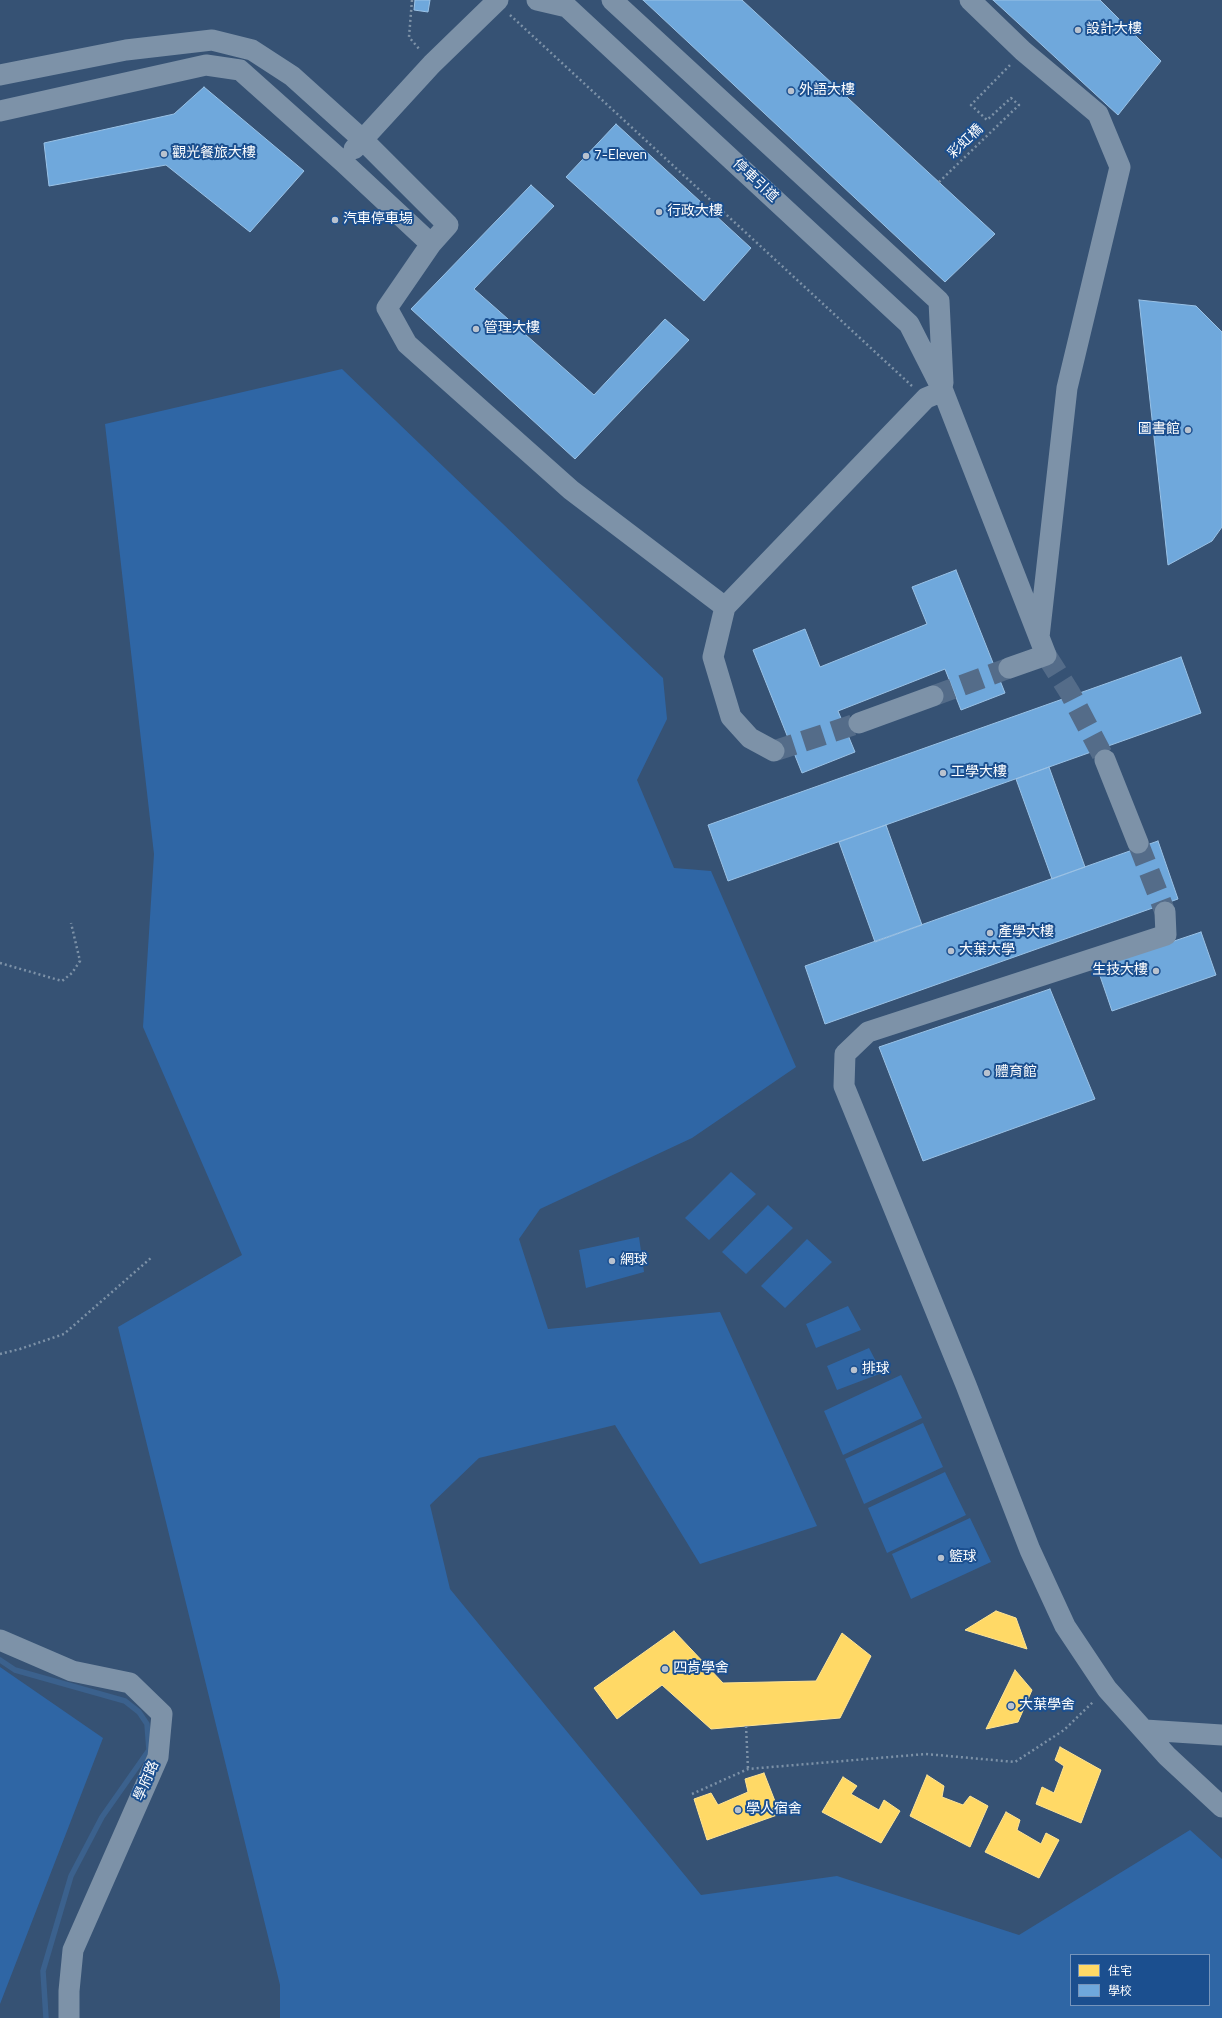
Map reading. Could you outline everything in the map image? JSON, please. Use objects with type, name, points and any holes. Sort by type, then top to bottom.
[{"type":"street","name":"停車引道","points":[[537,0],[567,7],[910,324],[934,395]]},
{"type":"street","points":[[612,0],[939,301],[934,395],[1046,655],[1009,668]]},
{"type":"street","points":[[970,0],[1023,50],[1098,114],[1120,167],[1067,388],[1038,639]]},
{"type":"street","points":[[343,162],[432,64],[497,1]]},
{"type":"street","points":[[0,76],[126,50],[212,40],[252,50],[292,76],[363,140],[448,225],[431,244],[387,308],[407,344],[571,490],[725,607]]},
{"type":"street","points":[[0,111],[206,65],[240,70],[343,162],[431,244]]},
{"type":"street","points":[[774,751],[750,738],[731,717],[713,657],[725,607],[934,395]]},
{"type":"street","points":[[859,723],[933,696]]},
{"type":"street","points":[[1105,760],[1138,843]]},
{"type":"street","points":[[1165,912],[1166,935],[868,1032],[845,1054],[844,1086],[966,1385],[1030,1550],[1065,1626],[1107,1689],[1167,1756],[1222,1807]]},
{"type":"street","name":"學府路","points":[[0,1640],[72,1671],[130,1683],[162,1714],[158,1757],[73,1950],[69,1992],[69,2018]]},
{"type":"street","points":[[1145,1730],[1222,1735]]},
{"type":"path","points":[[412,0],[409,37],[432,64]]},
{"type":"path","points":[[497,1],[934,395]]},
{"type":"path","name":"彩虹橋","points":[[939,182],[1019,105],[1011,98],[987,120],[971,105],[1023,50]]},
{"type":"path","points":[[0,964],[62,981],[72,973],[80,961],[71,923]]},
{"type":"path","points":[[0,1354],[64,1334],[152,1258]]},
{"type":"path","points":[[692,1794],[748,1769],[926,1754],[1015,1762],[1064,1730],[1107,1689]]},
{"type":"path","points":[[746,1726],[748,1769]]},
{"type":"shaded area","points":[[342,369],[663,678],[667,719],[637,780],[674,868],[711,871],[796,1067],[692,1138],[540,1209],[519,1239],[548,1329],[720,1312],[817,1526],[700,1564],[615,1425],[479,1458],[430,1505],[450,1589],[701,1895],[837,1876],[1019,1935],[1190,1830],[1222,1859],[1222,2018],[280,2018],[280,1985],[118,1327],[242,1255],[143,1027],[154,854],[105,424]]},
{"type":"shaded area","points":[[731,1172],[756,1194],[709,1240],[685,1218]]},
{"type":"shaded area","points":[[768,1205],[793,1228],[746,1274],[722,1252]]},
{"type":"shaded area","name":"網球","points":[[639,1237],[644,1272],[586,1288],[579,1250]]},
{"type":"shaded area","points":[[807,1239],[832,1262],[785,1308],[761,1286]]},
{"type":"shaded area","name":"排球","points":[[848,1306],[861,1330],[816,1348],[806,1324]]},
{"type":"shaded area","name":"排球","points":[[869,1348],[882,1373],[837,1390],[827,1366]]},
{"type":"shaded area","points":[[901,1375],[922,1418],[843,1455],[824,1411]]},
{"type":"shaded area","points":[[923,1423],[943,1467],[864,1504],[845,1459]]},
{"type":"shaded area","name":"籃球","points":[[945,1472],[966,1515],[887,1553],[868,1508]]},
{"type":"shaded area","name":"籃球","points":[[970,1518],[991,1562],[911,1599],[892,1554]]},
{"type":"shaded area","points":[[0,1667],[103,1738],[0,2004]]},
{"type":"building: 住宅","points":[[996,1611],[1016,1618],[1027,1649],[965,1630]]},
{"type":"building: 住宅","name":"四肯學舍","points":[[674,1631],[723,1683],[816,1681],[842,1633],[871,1656],[840,1718],[711,1729],[662,1685],[617,1719],[594,1688]]},
{"type":"building: 住宅","name":"大葉學舍","points":[[1015,1670],[1032,1690],[1018,1722],[986,1729]]},
{"type":"building: 住宅","points":[[1060,1747],[1101,1770],[1081,1823],[1036,1804],[1042,1787],[1054,1793],[1064,1766],[1055,1760]]},
{"type":"building: 住宅","name":"學人宿舍","points":[[764,1773],[780,1814],[707,1840],[694,1799],[711,1793],[718,1805],[748,1792],[745,1779]]},
{"type":"building: 住宅","points":[[927,1775],[944,1786],[942,1797],[963,1805],[970,1796],[988,1806],[970,1847],[910,1816]]},
{"type":"building: 住宅","name":"學人宿舍","points":[[843,1777],[857,1786],[851,1794],[879,1810],[884,1800],[900,1811],[881,1843],[822,1812]]},
{"type":"building: 住宅","points":[[1006,1812],[1020,1820],[1017,1830],[1041,1844],[1046,1833],[1059,1840],[1039,1878],[985,1852]]},
{"type":"building: 學校","points":[[415,0],[430,0],[428,12],[414,10]]},
{"type":"building: 學校","name":"外語大樓","points":[[643,0],[742,0],[995,234],[945,282]]},
{"type":"building: 學校","name":"設計大樓","points":[[993,0],[1100,0],[1161,61],[1118,115]]},
{"type":"building: 學校","name":"觀光餐旅大樓","points":[[204,87],[304,171],[250,232],[166,165],[49,186],[44,143],[174,114]]},
{"type":"building: 學校","name":"行政大樓","points":[[616,124],[751,248],[704,301],[566,177]]},
{"type":"building: 學校","name":"管理大樓","points":[[531,185],[554,206],[474,289],[594,395],[665,319],[689,340],[575,459],[411,309]]},
{"type":"building: 學校","name":"圖書館","points":[[1139,300],[1196,306],[1222,332],[1222,527],[1212,541],[1168,565]]},
{"type":"building: 學校","points":[[956,570],[1005,693],[961,710],[945,669],[838,711],[855,752],[802,773],[753,650],[805,629],[820,667],[927,624],[912,587]]},
{"type":"building: 學校","name":"工學大樓","points":[[1181,657],[1201,713],[728,881],[708,825]]},
{"type":"building: 學校","points":[[1049,767],[1085,867],[1052,879],[1016,779]]},
{"type":"building: 學校","points":[[886,825],[922,925],[875,942],[839,842]]},
{"type":"building: 學校","name":"產學大樓","points":[[1158,841],[1178,899],[825,1024],[805,966]]},
{"type":"building: 學校","name":"生技大樓","points":[[1201,932],[1216,975],[1112,1011],[1097,967]]},
{"type":"building: 學校","name":"體育館","points":[[1050,989],[1095,1099],[923,1161],[879,1047]]},
{"type":"waterway","points":[[0,1660],[15,1670],[125,1701],[139,1712],[147,1724],[149,1750],[102,1817],[71,1876],[43,1971],[46,2018]]},
{"type":"tunnel","points":[[1046,655],[1070,693],[1105,760]]},
{"type":"tunnel","points":[[933,696],[1009,668]]},
{"type":"tunnel","points":[[774,751],[859,723]]},
{"type":"tunnel","points":[[1138,843],[1165,912]]},
{"type":"place","name":"設計大樓","points":[[1078,30]]},
{"type":"place","name":"外語大樓","points":[[791,91]]},
{"type":"place","name":"觀光餐旅大樓","points":[[164,154]]},
{"type":"place","name":"7-Eleven","points":[[586,156]]},
{"type":"place","name":"行政大樓","points":[[659,212]]},
{"type":"place","name":"汽車停車場","points":[[335,220]]},
{"type":"place","name":"管理大樓","points":[[476,329]]},
{"type":"place","name":"圖書館","points":[[1188,430]]},
{"type":"place","name":"工學大樓","points":[[943,773]]},
{"type":"place","name":"產學大樓","points":[[990,933]]},
{"type":"place","name":"大葉大學","points":[[951,951]]},
{"type":"place","name":"生技大樓","points":[[1156,971]]},
{"type":"place","name":"體育館","points":[[987,1073]]},
{"type":"place","name":"網球","points":[[612,1261]]},
{"type":"place","name":"排球","points":[[854,1370]]},
{"type":"place","name":"籃球","points":[[941,1558]]},
{"type":"place","name":"四肯學舍","points":[[665,1669]]},
{"type":"place","name":"大葉學舍","points":[[1011,1706]]},
{"type":"place","name":"學人宿舍","points":[[738,1810]]}]
